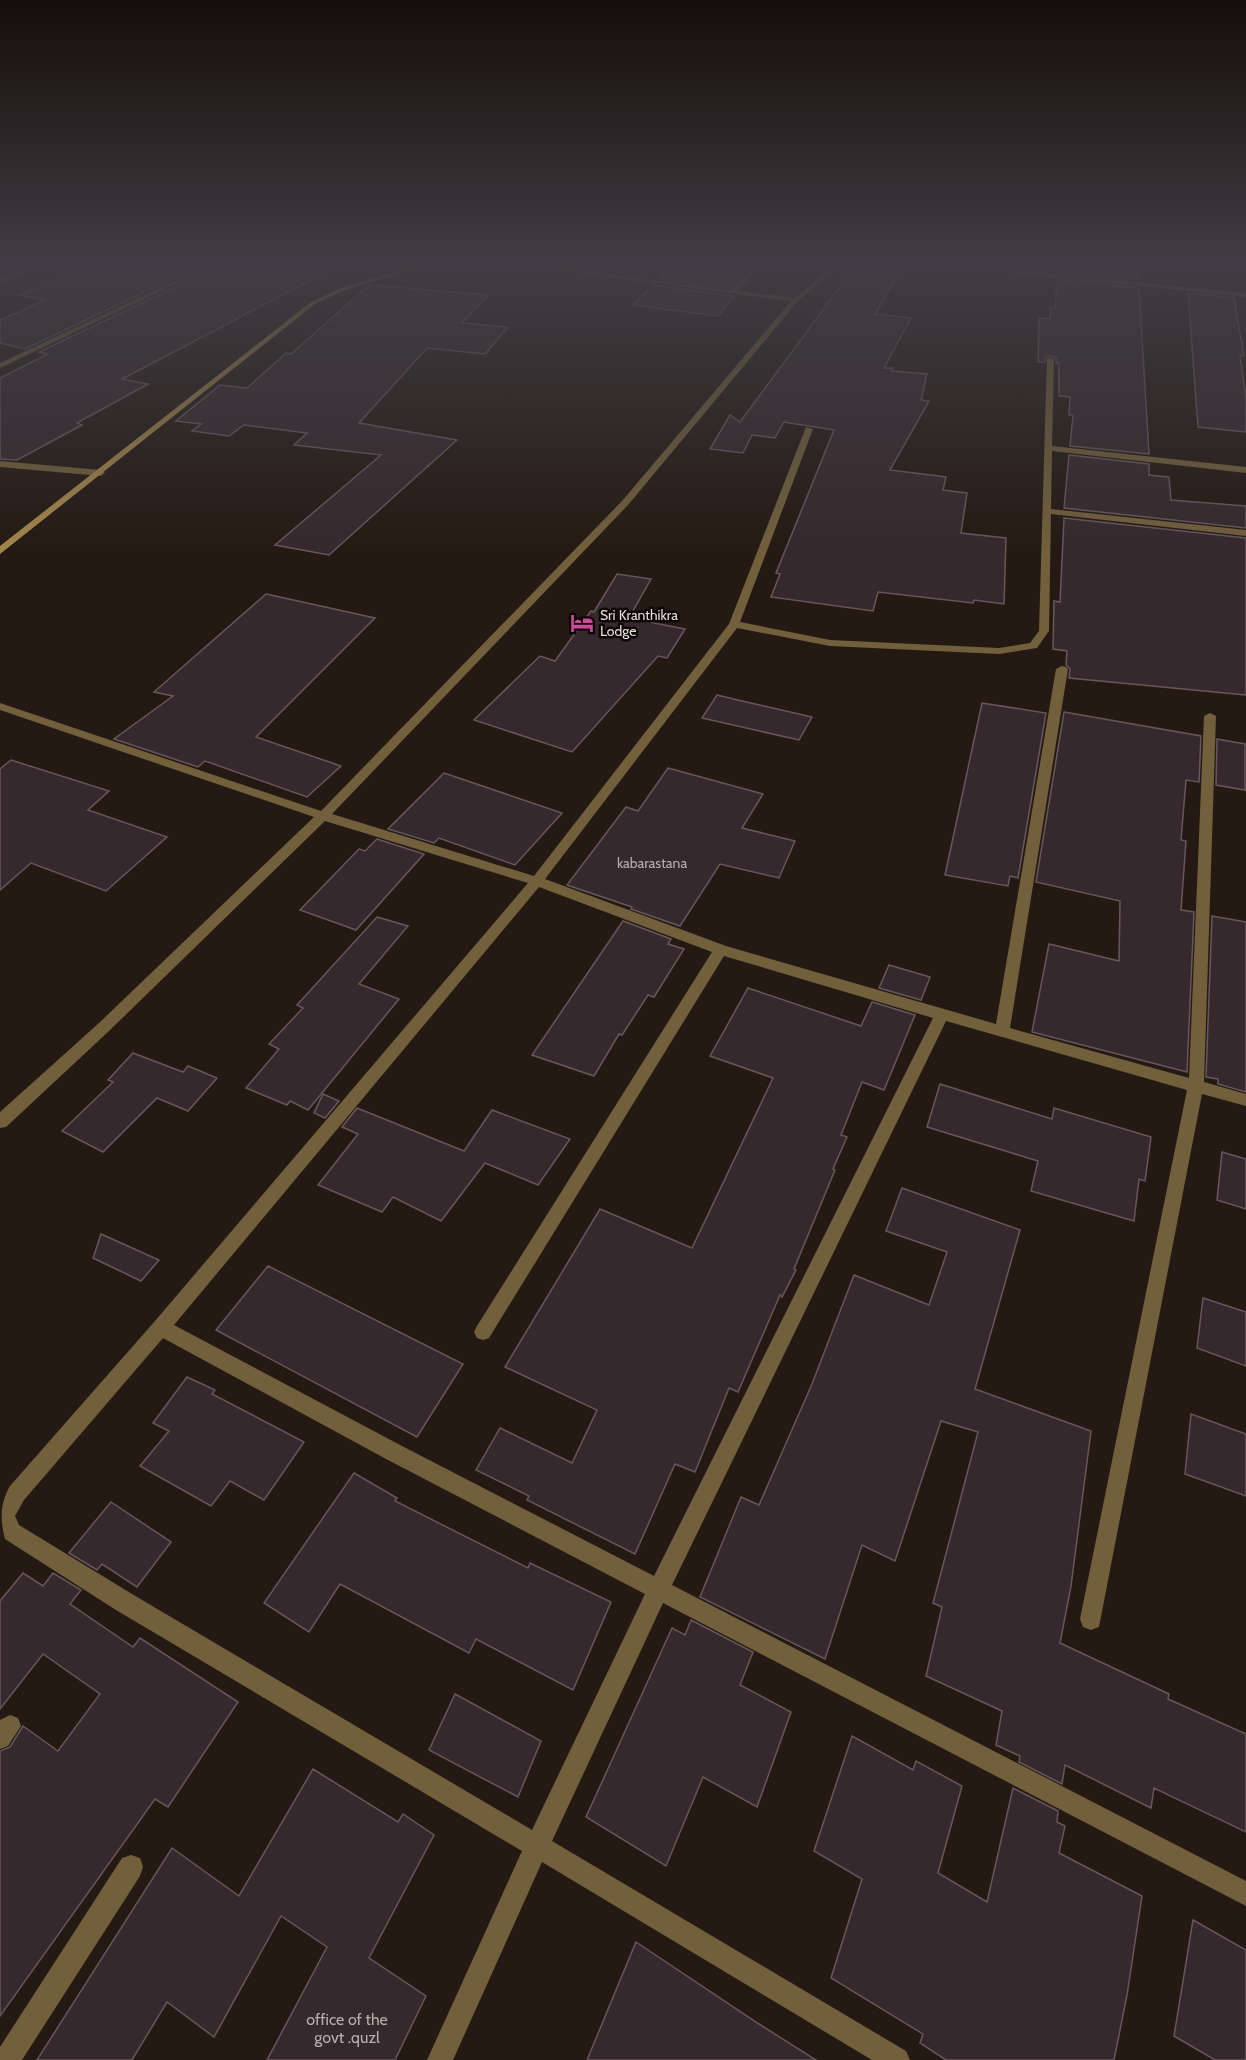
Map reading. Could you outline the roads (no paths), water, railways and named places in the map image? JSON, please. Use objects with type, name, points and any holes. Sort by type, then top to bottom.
[{"type":"street","points":[[0,551],[242,360]]},
{"type":"street","points":[[0,1122],[104,1027],[323,816],[625,503],[745,360]]},
{"type":"street","points":[[734,624],[830,643],[999,651],[1033,646],[1044,631],[1050,360]]},
{"type":"street","points":[[809,429],[734,624],[537,881],[161,1327],[17,1493],[4,1516],[12,1532],[124,1602],[897,2060]]},
{"type":"street","points":[[1048,448],[1246,470]]},
{"type":"street","points":[[0,464],[101,473]]},
{"type":"street","points":[[0,472],[10,466]]},
{"type":"street","points":[[1046,511],[1246,533]]},
{"type":"street","points":[[1002,1031],[1062,669]]},
{"type":"street","points":[[0,706],[323,816],[537,881],[721,950],[1246,1100]]},
{"type":"street","points":[[1090,1619],[1196,1086],[1210,716]]},
{"type":"street","points":[[483,1332],[721,950]]},
{"type":"street","points":[[440,2060],[537,1846],[659,1588],[942,1015]]},
{"type":"street","points":[[161,1327],[395,1453],[1246,1894]]},
{"type":"street","points":[[7,2060],[131,1867]]},
{"type":"place","name":"Sri Kranthikra Lodge","points":[[582,623]]}]
